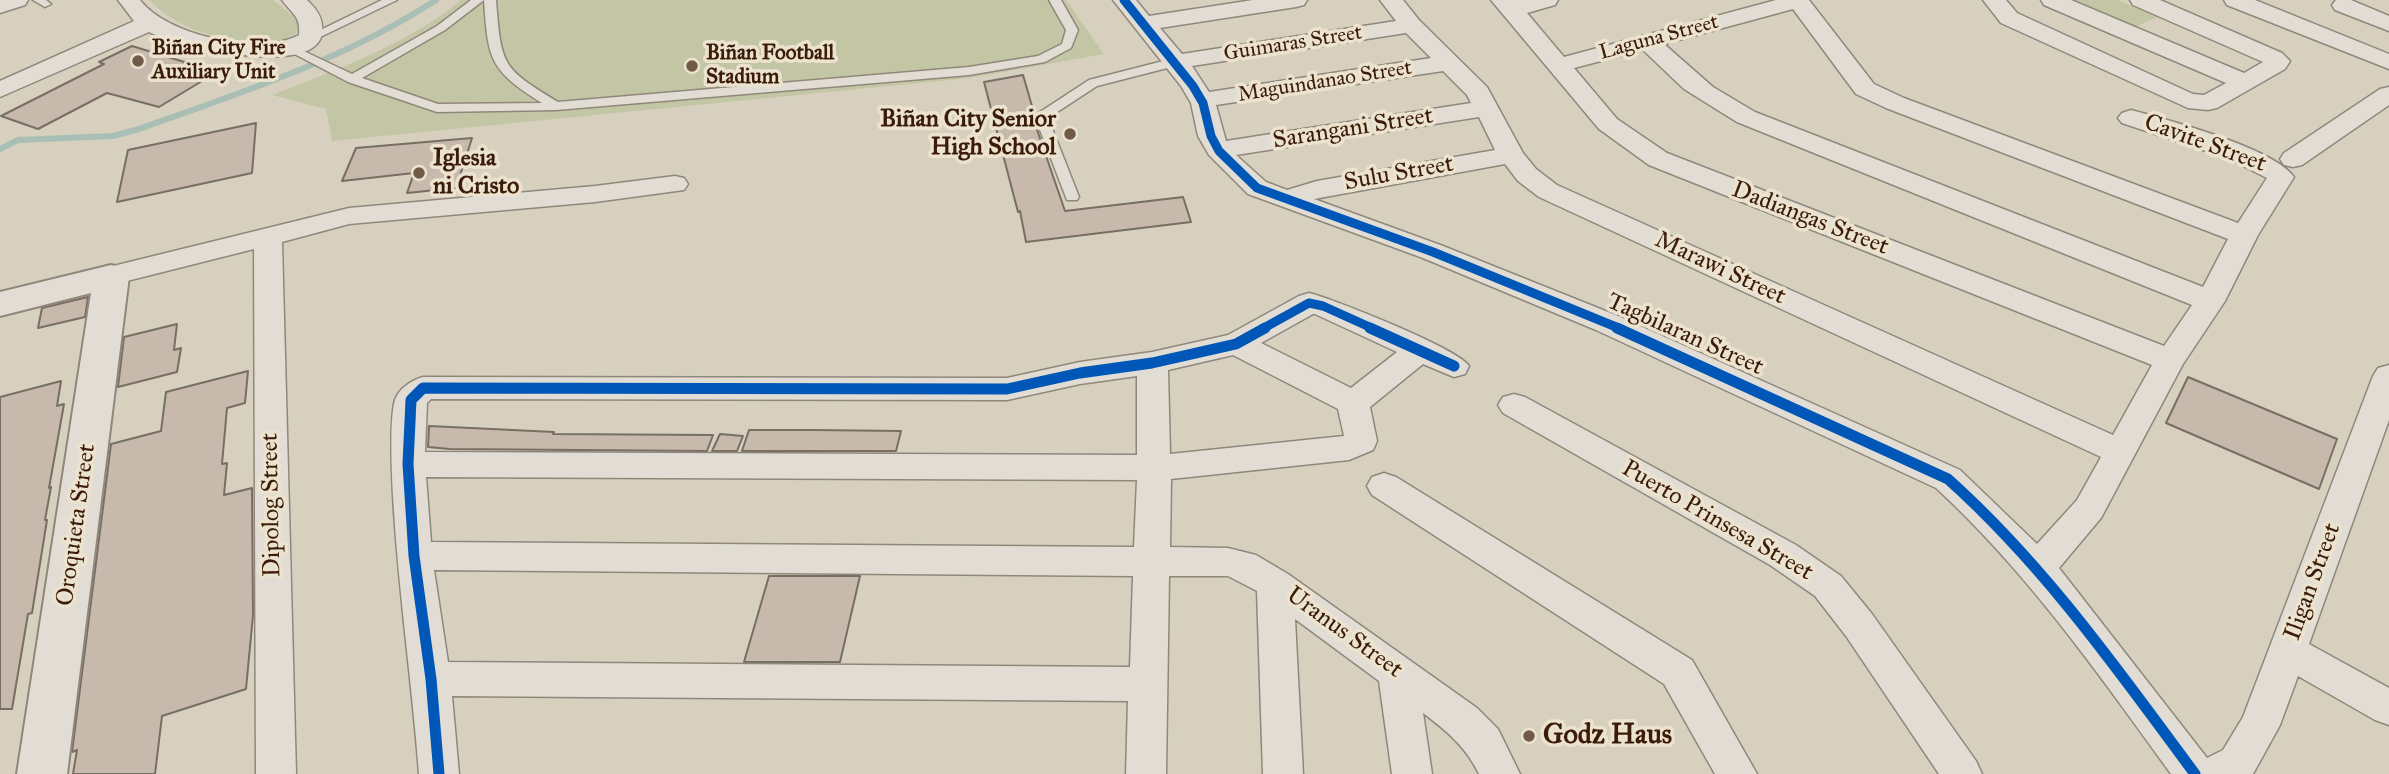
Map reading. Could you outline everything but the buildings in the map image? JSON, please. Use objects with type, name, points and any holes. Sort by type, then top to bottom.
[{"type":"street","points":[[0,6],[17,0]]},
{"type":"street","points":[[129,0],[150,23],[172,35],[237,48],[303,49],[313,25],[308,10],[293,0]]},
{"type":"street","points":[[1133,12],[1296,0]]},
{"type":"street","name":"Marawi Street","points":[[1391,0],[1411,25],[1478,92],[1511,155],[1527,175],[1548,191],[2119,452]]},
{"type":"street","points":[[1508,5],[1547,0]]},
{"type":"street","points":[[1994,0],[2001,12],[2009,18],[2188,101],[2208,103],[2278,61],[2141,0]]},
{"type":"street","points":[[2052,0],[2245,82]]},
{"type":"street","points":[[2235,0],[2389,62]]},
{"type":"street","points":[[2351,0],[2343,5],[2389,24]]},
{"type":"street","points":[[1798,1],[1818,23],[1865,89],[1895,103],[2244,235]]},
{"type":"street","name":"Laguna Street","points":[[1560,65],[1798,1]]},
{"type":"street","name":"Dadiangas Street","points":[[1508,5],[1608,124],[1658,159],[2170,360]]},
{"type":"street","name":"Tagbilaran Street","points":[[1133,12],[1175,62],[1202,100],[1211,136],[1218,150],[1238,172],[1258,188],[1524,286],[1948,479],[1990,515],[2038,567],[2195,774]]},
{"type":"street","points":[[0,90],[150,23]]},
{"type":"street","name":"Guimaras Street","points":[[1175,62],[1411,25]]},
{"type":"street","points":[[1647,41],[1685,79],[1709,98],[1746,117],[2210,301]]},
{"type":"street","name":"Maguindanao Street","points":[[1202,100],[1448,63]]},
{"type":"street","points":[[2038,567],[2088,509],[2170,360],[2210,301],[2244,235],[2279,183],[2286,165],[2389,94]]},
{"type":"street","name":"Sarangani Street","points":[[1218,150],[1488,108]]},
{"type":"street","name":"Cavite Street","points":[[2131,118],[2250,158],[2286,165]]},
{"type":"street","name":"Sulu Street","points":[[1287,198],[1317,189],[1511,155]]},
{"type":"street","points":[[0,304],[349,216],[582,196],[675,184]]},
{"type":"street","name":"Dipolog Street","points":[[268,236],[276,774]]},
{"type":"street","name":"Oroquieta Street","points":[[42,774],[111,276]]},
{"type":"street","points":[[439,774],[431,679],[414,556],[408,464],[411,400],[423,388],[1007,389],[1080,373],[1152,363],[1236,344],[1309,303],[1322,306],[1454,366]]},
{"type":"street","points":[[1236,344],[1353,403]]},
{"type":"street","points":[[1353,403],[1421,350]]},
{"type":"street","points":[[1146,774],[1154,468],[1152,363]]},
{"type":"street","name":"Iligan Street","points":[[2216,774],[2237,763],[2260,725],[2389,376]]},
{"type":"street","points":[[408,464],[1154,468],[1349,448],[1361,441],[1353,403]]},
{"type":"street","name":"Puerto Prinsesa Street","points":[[1514,405],[1783,555],[1828,586],[1859,625],[1962,774]]},
{"type":"street","points":[[1384,486],[1678,672],[1737,774]]},
{"type":"street","name":"Uranus Street","points":[[414,556],[1152,559],[1243,565],[1275,584],[1463,720],[1484,743],[1500,774]]},
{"type":"street","points":[[1275,584],[1283,774]]},
{"type":"street","points":[[2288,651],[2389,708]]},
{"type":"street","points":[[1397,670],[1412,774]]},
{"type":"street","points":[[431,679],[1149,684]]},
{"type":"lane","points":[[391,0],[303,49],[352,79],[438,108],[556,106],[969,71],[1041,60],[1067,46],[1072,30],[1055,0]]},
{"type":"lane","points":[[352,79],[442,28],[478,0]]},
{"type":"lane","points":[[490,0],[494,52],[506,75],[556,106]]},
{"type":"lane","points":[[1072,197],[1041,117],[1093,83],[1175,62]]},
{"type":"green space","points":[[150,0],[273,0],[296,18],[299,29],[291,37],[279,41],[248,42],[231,39],[185,26],[163,13]]},
{"type":"green space","name":"Biñan Football Stadium","points":[[461,0],[1066,0],[1104,54],[970,78],[332,141],[326,109],[272,95],[345,66],[395,42]]},
{"type":"green space","points":[[2067,0],[2118,0],[2157,17],[2131,29]]},
{"type":"waterway","points":[[0,149],[18,140],[113,136],[139,129],[254,88],[329,57],[436,0]]},
{"type":"cycle path","points":[[1124,0],[1175,60],[1193,86],[1203,103],[1211,136],[1219,151],[1257,188],[1433,252],[1607,323],[1948,479],[2018,546],[2080,619],[2195,774]]},
{"type":"cycle path","points":[[439,774],[431,679],[414,556],[408,464],[411,400],[423,388],[1007,389],[1080,373],[1152,363],[1236,344],[1309,303],[1323,306],[1454,366]]},
{"type":"place","name":"Biñan City Fire Auxiliary Unit","points":[[138,61]]},
{"type":"place","name":"Biñan Football Stadium","points":[[692,66]]},
{"type":"place","name":"Biñan City Senior High School","points":[[1070,134]]},
{"type":"place","name":"Iglesia ni Cristo","points":[[419,173]]},
{"type":"place","name":"Godz Haus","points":[[1529,736]]}]
